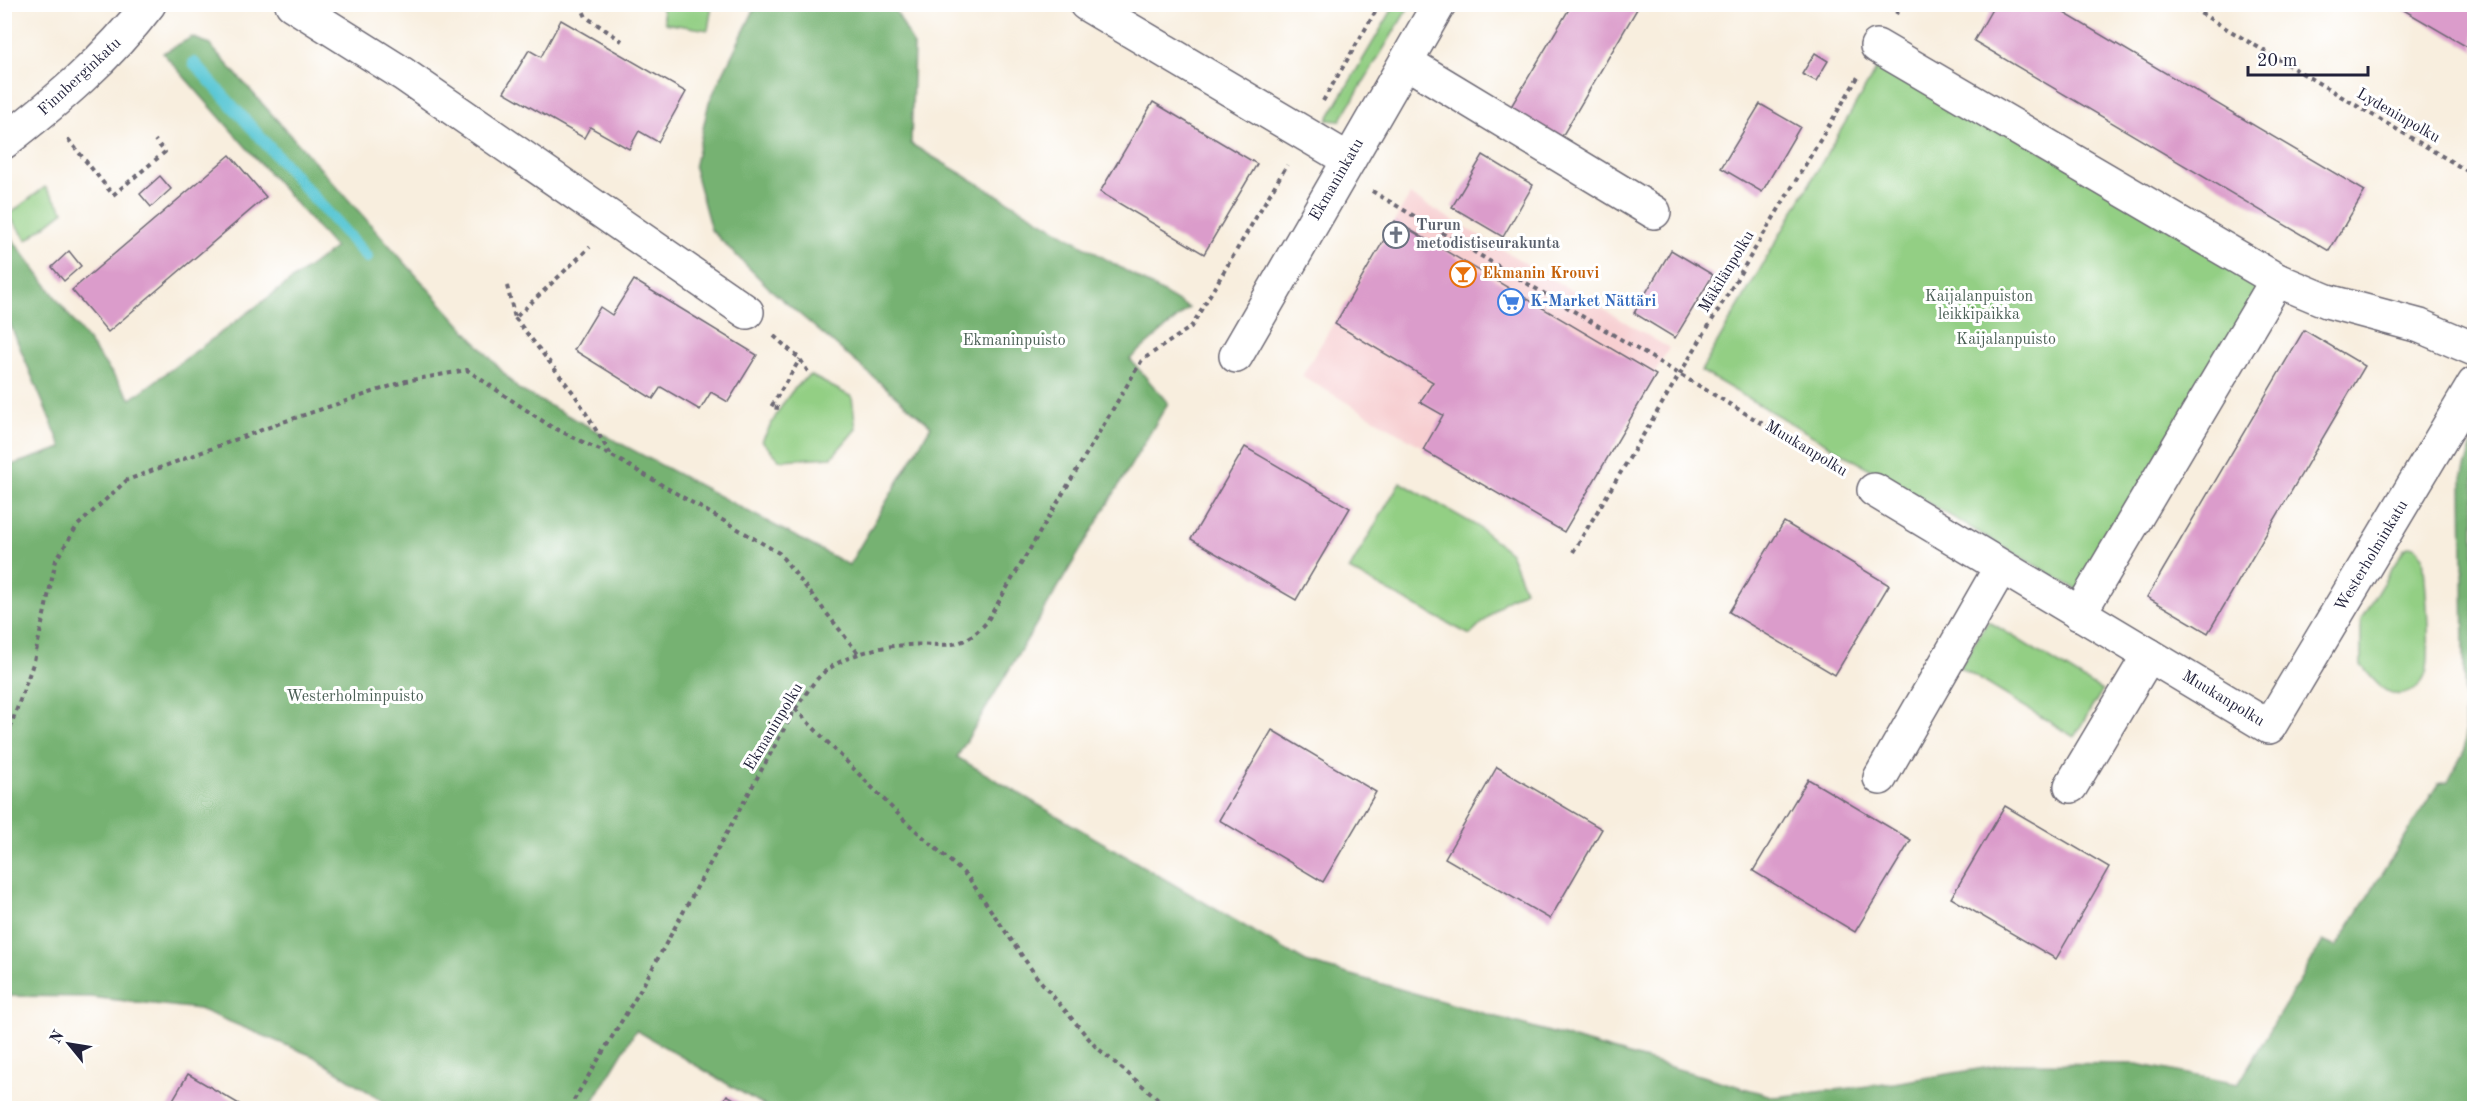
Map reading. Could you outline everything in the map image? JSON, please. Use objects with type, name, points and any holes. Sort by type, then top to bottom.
[{"type":"street","name":"Finnberginkatu","points":[[4,142],[95,66],[127,33],[149,4]]},
{"type":"street","points":[[292,4],[403,74],[615,223],[747,312]]},
{"type":"street","points":[[1086,4],[1345,166]]},
{"type":"street","name":"Ekmaninkatu","points":[[1236,356],[1439,4]]},
{"type":"street","points":[[1877,46],[2277,280],[2327,301],[2420,326],[2475,349]]},
{"type":"street","points":[[1406,62],[1654,212]]},
{"type":"street","points":[[2079,614],[2277,280]]},
{"type":"street","name":"Westerholminkatu","points":[[2269,727],[2475,384]]},
{"type":"street","name":"Muukanpolku","points":[[1874,490],[2269,727]]},
{"type":"street","points":[[1880,778],[2001,567]]},
{"type":"street","points":[[2071,786],[2149,655]]},
{"type":"path","points":[[580,4],[586,16],[622,40]]},
{"type":"path","name":"Mäkilänpolku","points":[[1573,552],[1902,4]]},
{"type":"path","name":"Lydeninpolku","points":[[2185,4],[2475,175]]},
{"type":"path","points":[[61,131],[113,195],[165,152],[155,140]]},
{"type":"path","name":"Muukanpolku","points":[[1345,166],[1681,374],[1874,490]]},
{"type":"path","points":[[515,318],[615,223]]},
{"type":"path","points":[[507,286],[515,318],[576,395],[612,456]]},
{"type":"path","points":[[747,312],[800,359],[810,375]]},
{"type":"path","name":"Ekmaninpolku","points":[[569,1108],[640,989],[795,709],[827,670],[858,653],[906,645],[948,646],[973,637],[986,623],[1142,360],[1191,327]]},
{"type":"path","points":[[780,408],[771,407],[800,359]]},
{"type":"path","points":[[4,745],[34,661],[56,560],[77,526],[127,480],[283,422],[406,381],[467,370],[550,426],[612,456],[779,553],[858,653]]},
{"type":"path","points":[[795,709],[902,818],[968,877],[1036,976],[1095,1046],[1169,1108]]},
{"type":"shaded area","points":[[1410,195],[1669,348],[1563,530],[1302,376]]},
{"type":"green space","name":"Westerholminpuisto","points":[[757,4],[893,5],[914,46],[911,144],[1189,308],[1130,359],[1168,403],[957,757],[1306,962],[1775,1097],[1894,1083],[2014,1063],[2137,1064],[2238,1084],[2323,941],[2336,947],[2438,784],[2448,782],[2465,749],[2462,477],[2474,438],[2474,1108],[768,1108],[636,1030],[589,1108],[393,1108],[315,1057],[199,1009],[90,997],[5,996],[5,467],[62,448],[5,312],[5,229],[131,399],[335,248],[163,53],[192,37],[209,44],[518,389],[849,565],[931,426],[771,290],[711,230],[694,168],[709,102]]},
{"type":"green space","points":[[661,5],[712,5],[708,30],[665,23]]},
{"type":"green space","points":[[1395,5],[1410,5],[1340,121],[1327,120]]},
{"type":"green space","name":"Kaijalanpuisto","points":[[1882,59],[2267,281],[2083,593],[1701,371]]},
{"type":"green space","points":[[45,187],[64,211],[27,240],[8,215]]},
{"type":"green space","points":[[810,375],[852,397],[856,429],[832,457],[780,460],[762,441],[788,396]]},
{"type":"green space","points":[[1400,482],[1477,526],[1510,553],[1525,590],[1505,601],[1470,635],[1349,570]]},
{"type":"green space","points":[[2410,546],[2416,548],[2423,556],[2428,618],[2427,667],[2424,679],[2416,688],[2409,692],[2394,694],[2382,688],[2361,665],[2361,619],[2404,549]]},
{"type":"green space","points":[[1988,621],[2102,691],[2074,737],[1960,667]]},
{"type":"building","points":[[1572,4],[1640,4],[1557,145],[1506,115]]},
{"type":"building","points":[[1995,4],[2049,4],[2365,191],[2329,251],[1974,41]]},
{"type":"building","points":[[2395,5],[2474,5],[2474,51]]},
{"type":"building","points":[[561,20],[686,92],[658,142],[639,131],[629,149],[590,127],[584,138],[504,92],[529,50],[541,57]]},
{"type":"building","points":[[1815,53],[1828,61],[1816,81],[1802,74]]},
{"type":"building","points":[[1153,102],[1257,164],[1204,254],[1100,192]]},
{"type":"building","points":[[1760,104],[1800,127],[1762,192],[1721,168]]},
{"type":"building","points":[[230,155],[266,197],[108,332],[72,290]]},
{"type":"building","points":[[1483,155],[1533,185],[1503,237],[1452,207]]},
{"type":"building","points":[[160,176],[171,189],[151,207],[140,194]]},
{"type":"building","points":[[1395,221],[1656,375],[1564,532],[1423,450],[1443,415],[1420,402],[1433,382],[1335,324]]},
{"type":"building","points":[[1671,250],[1713,275],[1675,338],[1634,313]]},
{"type":"building","points":[[69,251],[81,266],[64,281],[52,267]]},
{"type":"building","points":[[634,280],[757,355],[728,402],[711,392],[700,410],[661,387],[653,399],[574,350],[600,307],[612,315]]},
{"type":"building","points":[[2304,330],[2365,366],[2208,633],[2147,597]]},
{"type":"building","points":[[1245,447],[1350,508],[1296,600],[1191,539]]},
{"type":"building","points":[[1784,522],[1889,585],[1835,675],[1729,612]]},
{"type":"building","points":[[1272,730],[1376,792],[1323,882],[1219,820]]},
{"type":"building","points":[[1497,767],[1602,829],[1550,919],[1445,858]]},
{"type":"building","points":[[1808,779],[1911,840],[1855,932],[1753,871]]},
{"type":"building","points":[[2005,806],[2109,867],[2056,959],[1951,898]]},
{"type":"building","points":[[188,1074],[246,1108],[168,1108]]},
{"type":"building","points":[[727,1095],[749,1108],[718,1108]]},
{"type":"waterway","points":[[194,63],[367,257]]},
{"type":"place","name":"Turun metodistiseurakunta","points":[[1396,235]]},
{"type":"place","name":"Ekmanin Krouvi","points":[[1463,274]]},
{"type":"place","name":"K-Market Nättäri","points":[[1511,302]]},
{"type":"park label","name":"Kaijalanpuiston leikkipaikka","points":[[1979,306]]},
{"type":"park label","name":"Ekmaninpuisto","points":[[1014,341]]}]
